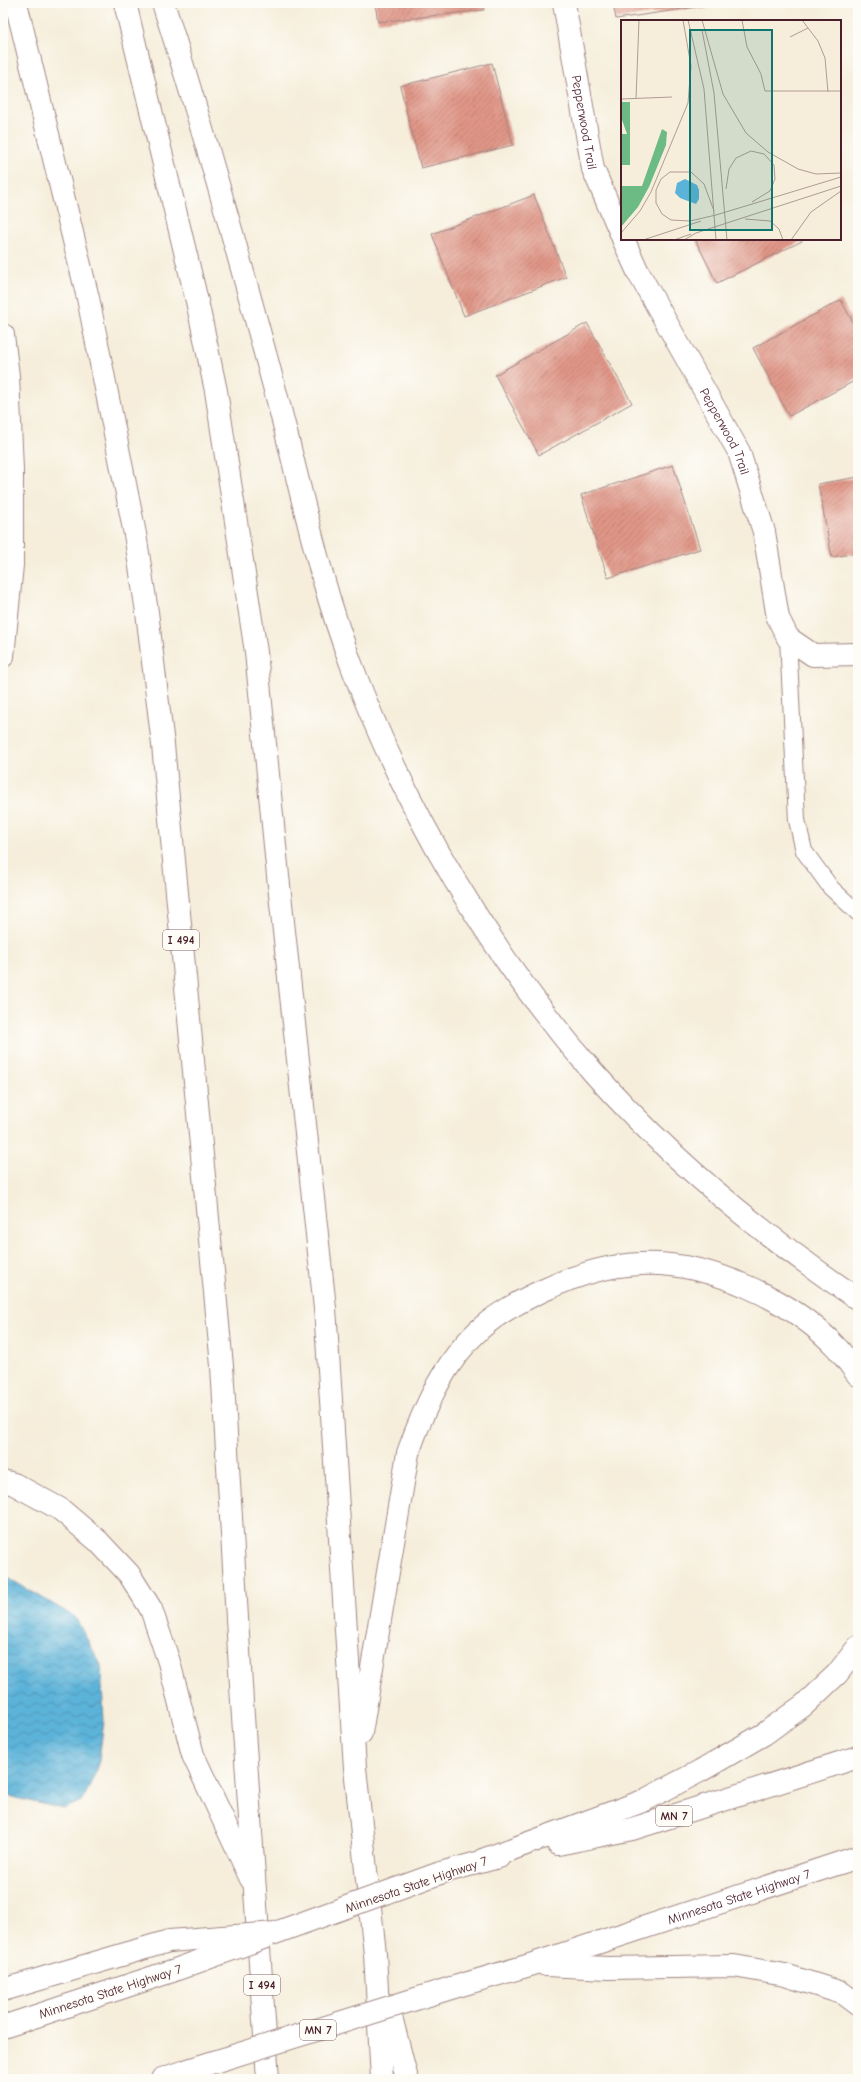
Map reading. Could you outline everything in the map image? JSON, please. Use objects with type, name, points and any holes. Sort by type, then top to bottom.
[{"type":"main road","name":"I 494","points":[[16,3],[88,298],[135,534],[148,612],[163,746],[222,1366],[242,1702],[268,2079]]},
{"type":"main road","points":[[125,3],[190,270],[216,391],[256,652],[279,884],[325,1308],[356,1768],[375,1954],[382,2079]]},
{"type":"main road","points":[[163,3],[191,93],[277,398],[326,586],[352,667],[390,756],[440,855],[478,918],[534,998],[592,1070],[633,1114],[686,1166],[760,1229],[858,1299]]},
{"type":"main road","name":"Pepperwood Trail","points":[[564,3],[592,169],[621,234]]},
{"type":"main road","name":"Pepperwood Trail","points":[[624,240],[638,272],[739,452],[764,532],[778,618],[788,638]]},
{"type":"main road","points":[[3,335],[8,376],[12,470],[12,565],[3,656]]},
{"type":"main road","points":[[788,638],[813,655],[858,654]]},
{"type":"main road","points":[[356,1768],[408,1453],[420,1418],[438,1383],[455,1358],[480,1329],[516,1303],[558,1284],[600,1270],[640,1264],[684,1266],[726,1279],[771,1297],[808,1322],[832,1343],[858,1375]]},
{"type":"main road","points":[[3,1481],[14,1484],[60,1509],[98,1540],[129,1574],[151,1608],[168,1662],[193,1755],[256,1891]]},
{"type":"main road","points":[[485,1859],[643,1801],[706,1767],[764,1734],[804,1705],[837,1674],[858,1647]]},
{"type":"main road","name":"Minnesota State Highway 7","points":[[3,2027],[172,1971],[440,1873],[485,1859],[632,1829],[858,1757]]},
{"type":"main road","name":"Minnesota State Highway 7","points":[[162,2079],[451,1988],[530,1965],[858,1857]]},
{"type":"main road","points":[[3,1990],[169,1941],[274,1934]]},
{"type":"main road","points":[[375,1954],[407,2079]]},
{"type":"main road","points":[[530,1965],[608,1968],[734,1966],[785,1975],[842,1993],[858,2005]]},
{"type":"lane","points":[[788,638],[796,820],[804,851],[831,888],[858,913]]},
{"type":"water","points":[[3,1575],[75,1617],[101,1665],[104,1721],[98,1767],[83,1800],[64,1809],[16,1798],[3,1793]]},
{"type":"building","points":[[375,3],[483,3],[484,10],[378,22]]},
{"type":"building","points":[[613,3],[717,3],[717,4],[616,19]]},
{"type":"building","points":[[492,63],[513,145],[421,168],[400,86]]},
{"type":"building","points":[[534,195],[566,277],[464,316],[432,234]]},
{"type":"building","points":[[696,240],[802,240],[802,241],[717,283]]},
{"type":"building","points":[[841,300],[858,332],[858,379],[789,416],[753,348]]},
{"type":"building","points":[[587,323],[632,403],[539,455],[495,375]]},
{"type":"building","points":[[673,465],[700,549],[608,578],[581,495]]},
{"type":"building","points":[[858,477],[858,553],[832,557],[818,484]]}]
